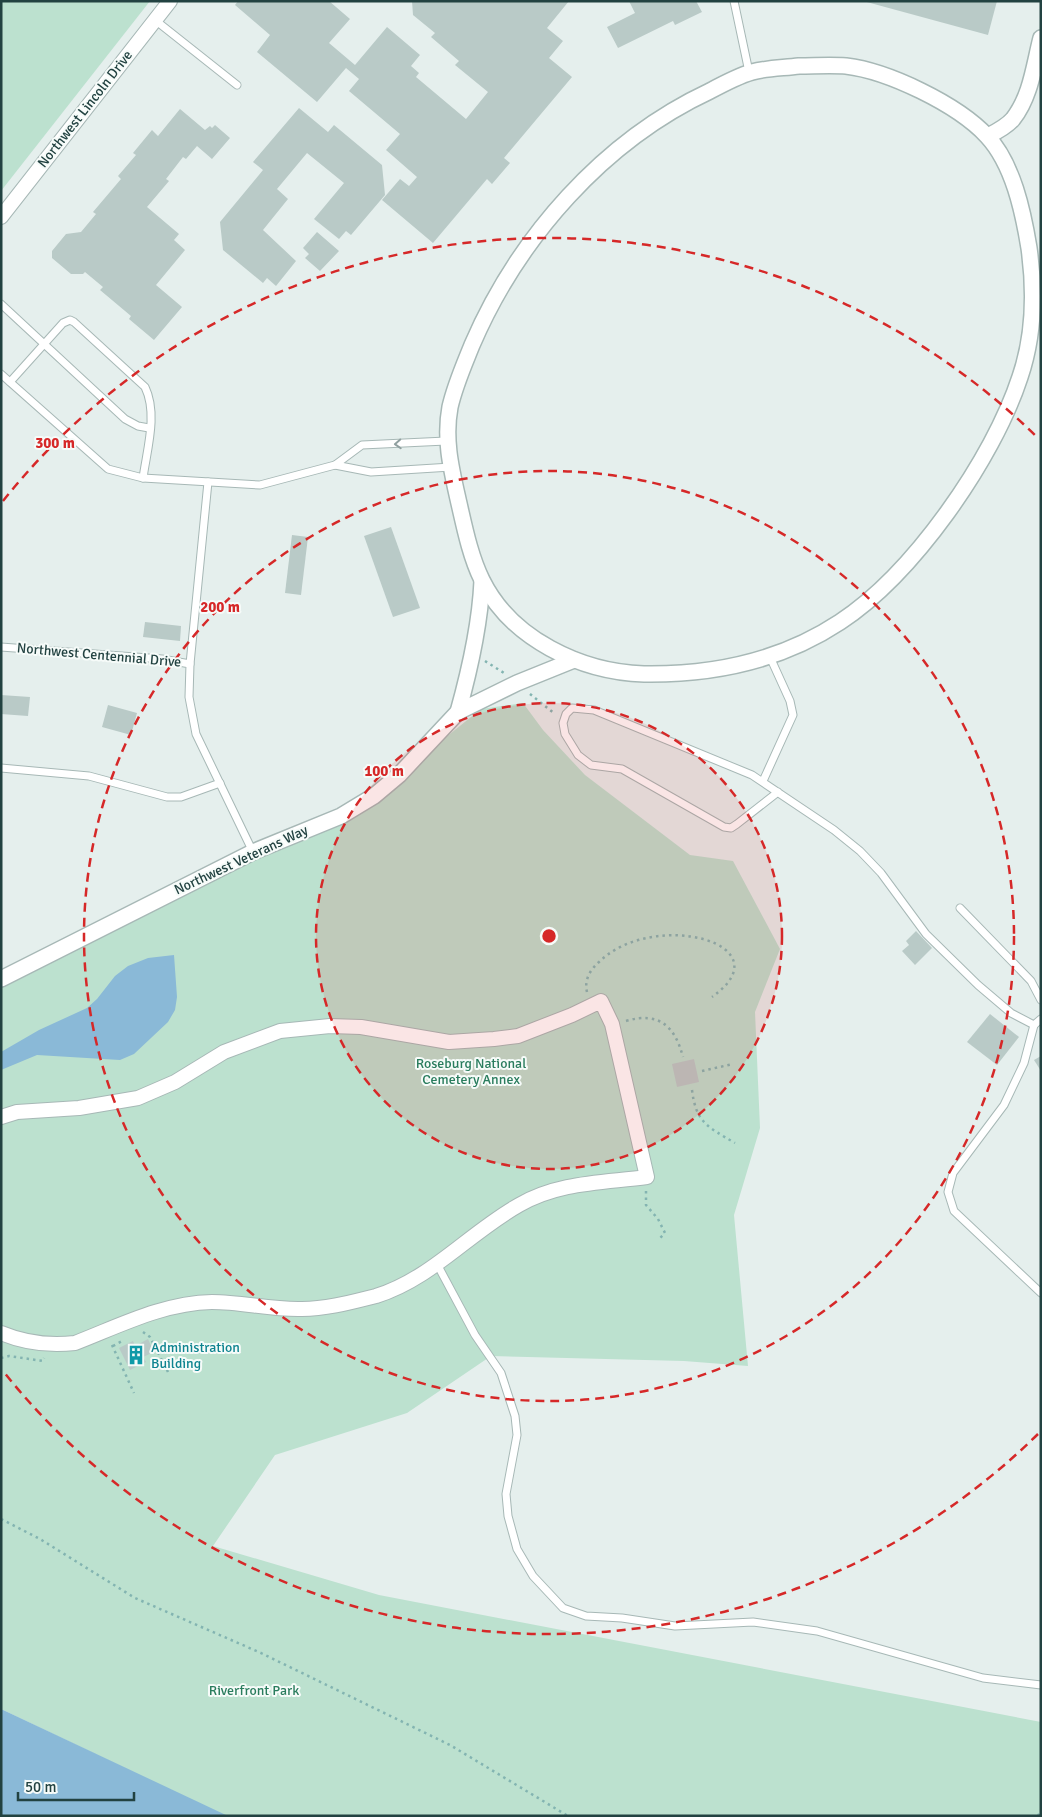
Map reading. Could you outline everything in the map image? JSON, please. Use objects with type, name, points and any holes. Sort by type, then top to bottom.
[{"type":"street","name":"Northwest Lincoln Drive","points":[[1,217],[170,1]]},
{"type":"street","points":[[988,136],[1012,120],[1036,80],[1041,38]]},
{"type":"street","name":"Northwest Veterans Way","points":[[458,712],[474,654],[481,615],[482,581],[461,513],[446,442],[450,407],[464,365],[491,304],[533,238],[583,182],[653,124],[687,101],[749,72],[799,66],[848,66],[884,76],[941,102],[988,136],[1007,171],[1023,210],[1031,264],[1033,302],[1029,341],[1022,373],[1008,412],[958,496],[918,551],[895,577],[866,604],[837,624],[803,643],[770,657],[733,667],[693,673],[650,674],[602,670],[574,660],[540,643],[516,625],[482,581]]},
{"type":"street","name":"Northwest Veterans Way","points":[[1,979],[253,852],[341,816],[374,796],[399,775],[458,712],[517,683],[574,660]]},
{"type":"street","points":[[1,1117],[17,1112],[79,1108],[138,1098],[176,1082],[224,1052],[280,1031],[304,1028],[361,1026],[449,1042],[494,1039],[518,1036],[601,1001],[612,1024],[646,1177],[585,1183],[546,1192],[519,1205],[485,1226],[437,1264],[400,1287],[332,1306],[302,1309],[212,1302],[158,1311],[75,1343],[61,1345],[38,1344],[1,1333]]},
{"type":"lane","points":[[734,1],[749,72]]},
{"type":"lane","points":[[155,20],[237,85]]},
{"type":"lane","points":[[1,304],[125,419],[138,426],[149,428]]},
{"type":"lane","points":[[10,382],[66,320],[78,324],[145,387],[150,397],[151,413],[143,478]]},
{"type":"lane","points":[[1,374],[108,469],[143,478],[260,485],[335,465],[362,446],[446,442]]},
{"type":"lane","points":[[335,465],[372,472],[451,467]]},
{"type":"lane","points":[[190,664],[208,482]]},
{"type":"lane","name":"Northwest Centennial Drive","points":[[1,647],[162,659],[190,664],[189,697],[196,734],[253,852]]},
{"type":"lane","points":[[763,781],[793,715],[790,701],[770,657]]},
{"type":"lane","points":[[778,792],[731,828],[724,827],[622,769],[592,765],[578,755],[565,734],[564,721],[566,714],[572,708],[594,710],[763,781],[860,851],[881,873],[926,934],[1011,1013],[1034,1025]]},
{"type":"lane","points":[[1,768],[89,776],[167,798],[181,797],[220,783]]},
{"type":"lane","points":[[960,908],[1031,981],[1041,1000]]},
{"type":"lane","points":[[1041,1019],[1034,1025],[1024,1063],[1004,1105],[953,1173],[948,1192],[954,1211],[1041,1293]]},
{"type":"lane","points":[[437,1264],[475,1335],[501,1373],[515,1416],[517,1435],[506,1494],[508,1516],[517,1549],[533,1576],[563,1608],[586,1616],[622,1618],[675,1626],[753,1622],[817,1631],[983,1678],[1041,1685]]},
{"type":"path","points":[[592,1006],[586,989],[586,980],[596,964],[618,948],[639,939],[659,935],[675,934],[700,938],[716,943],[728,953],[734,966],[734,974],[731,982],[712,997]]},
{"type":"path","points":[[612,1024],[641,1018],[660,1021],[673,1031],[682,1057]]},
{"type":"path","points":[[702,1071],[733,1064]]},
{"type":"path","points":[[692,1090],[694,1105],[701,1120],[735,1143]]},
{"type":"path","points":[[646,1177],[646,1205],[658,1219],[664,1233],[659,1239]]},
{"type":"path","points":[[105,1330],[134,1392]]},
{"type":"path","points":[[141,1331],[150,1337],[168,1372]]},
{"type":"path","points":[[113,1346],[130,1337]]},
{"type":"path","points":[[1,1519],[40,1539],[135,1598],[261,1653],[450,1745],[568,1816]]},
{"type":"path","points":[[1038,1816],[1041,1810]]},
{"type":"green space","points":[[1,1],[150,1],[1,191]]},
{"type":"green space","name":"Roseburg National Cemetery Annex","points":[[523,703],[543,730],[585,775],[690,855],[733,861],[780,949],[755,1012],[760,1128],[734,1215],[748,1366],[684,1361],[491,1356],[407,1413],[275,1455],[213,1546],[379,1595],[1041,1722],[1041,1816],[225,1816],[1,1709],[1,982],[341,816],[399,775],[481,709]]},
{"type":"water","points":[[174,955],[177,997],[175,1010],[168,1022],[134,1054],[120,1060],[37,1055],[1,1070],[1,1052],[39,1030],[87,1008],[97,999],[115,976],[128,966],[148,958]]},
{"type":"water","points":[[1,1709],[228,1816],[1,1816]]},
{"type":"building","points":[[238,1],[329,1],[350,19],[329,43],[355,65],[387,27],[420,55],[411,66],[419,73],[416,77],[466,119],[488,92],[455,65],[459,61],[431,37],[435,33],[413,15],[412,1],[569,1],[547,28],[563,41],[549,58],[572,77],[504,158],[510,163],[492,184],[487,179],[433,243],[382,200],[400,179],[409,186],[417,177],[386,150],[400,134],[349,91],[359,79],[346,68],[317,102],[257,52],[270,35],[235,5]]},
{"type":"building","points":[[629,1],[696,1],[702,12],[675,25],[673,21],[618,48],[607,27],[635,13]]},
{"type":"building","points":[[863,1],[997,1],[988,35]]},
{"type":"building","points":[[299,108],[328,132],[334,125],[382,165],[385,195],[351,235],[346,231],[339,239],[314,219],[344,183],[307,153],[277,189],[288,199],[263,230],[296,261],[276,286],[267,278],[263,283],[223,250],[220,222],[263,170],[253,162]]},
{"type":"building","points":[[180,109],[205,130],[215,125],[230,138],[212,159],[197,146],[186,159],[183,157],[166,179],[169,181],[147,207],[179,234],[174,240],[185,250],[156,285],[182,307],[154,340],[129,319],[131,316],[100,290],[103,287],[85,272],[83,274],[71,274],[52,258],[52,251],[66,234],[81,232],[96,214],[93,212],[121,179],[118,176],[136,155],[133,153],[152,130],[158,136]]},
{"type":"building","points":[[317,232],[339,251],[320,271],[305,258],[309,254],[303,248]]},
{"type":"building","points":[[391,527],[420,608],[393,617],[364,536]]},
{"type":"building","points":[[292,535],[308,537],[301,595],[285,593]]},
{"type":"building","points":[[145,622],[181,626],[180,641],[143,637]]},
{"type":"building","points":[[1,695],[30,697],[28,716],[1,714]]},
{"type":"building","points":[[108,705],[137,713],[131,735],[102,727]]},
{"type":"building","points":[[916,931],[932,948],[915,965],[902,951],[909,945],[906,941]]},
{"type":"building","points":[[990,1014],[1019,1037],[997,1065],[967,1042]]},
{"type":"building","points":[[1041,1056],[1041,1071],[1034,1060]]},
{"type":"building","points":[[694,1059],[699,1082],[677,1087],[672,1064]]},
{"type":"building","name":"Administration Building","points":[[148,1339],[154,1352],[143,1357],[146,1362],[130,1370],[119,1348],[133,1341],[135,1346]]},
{"type":"place","name":"Administration Building","points":[[136,1355]]},
{"type":"park label","name":"Riverfront Park","points":[[254,1690]]}]
